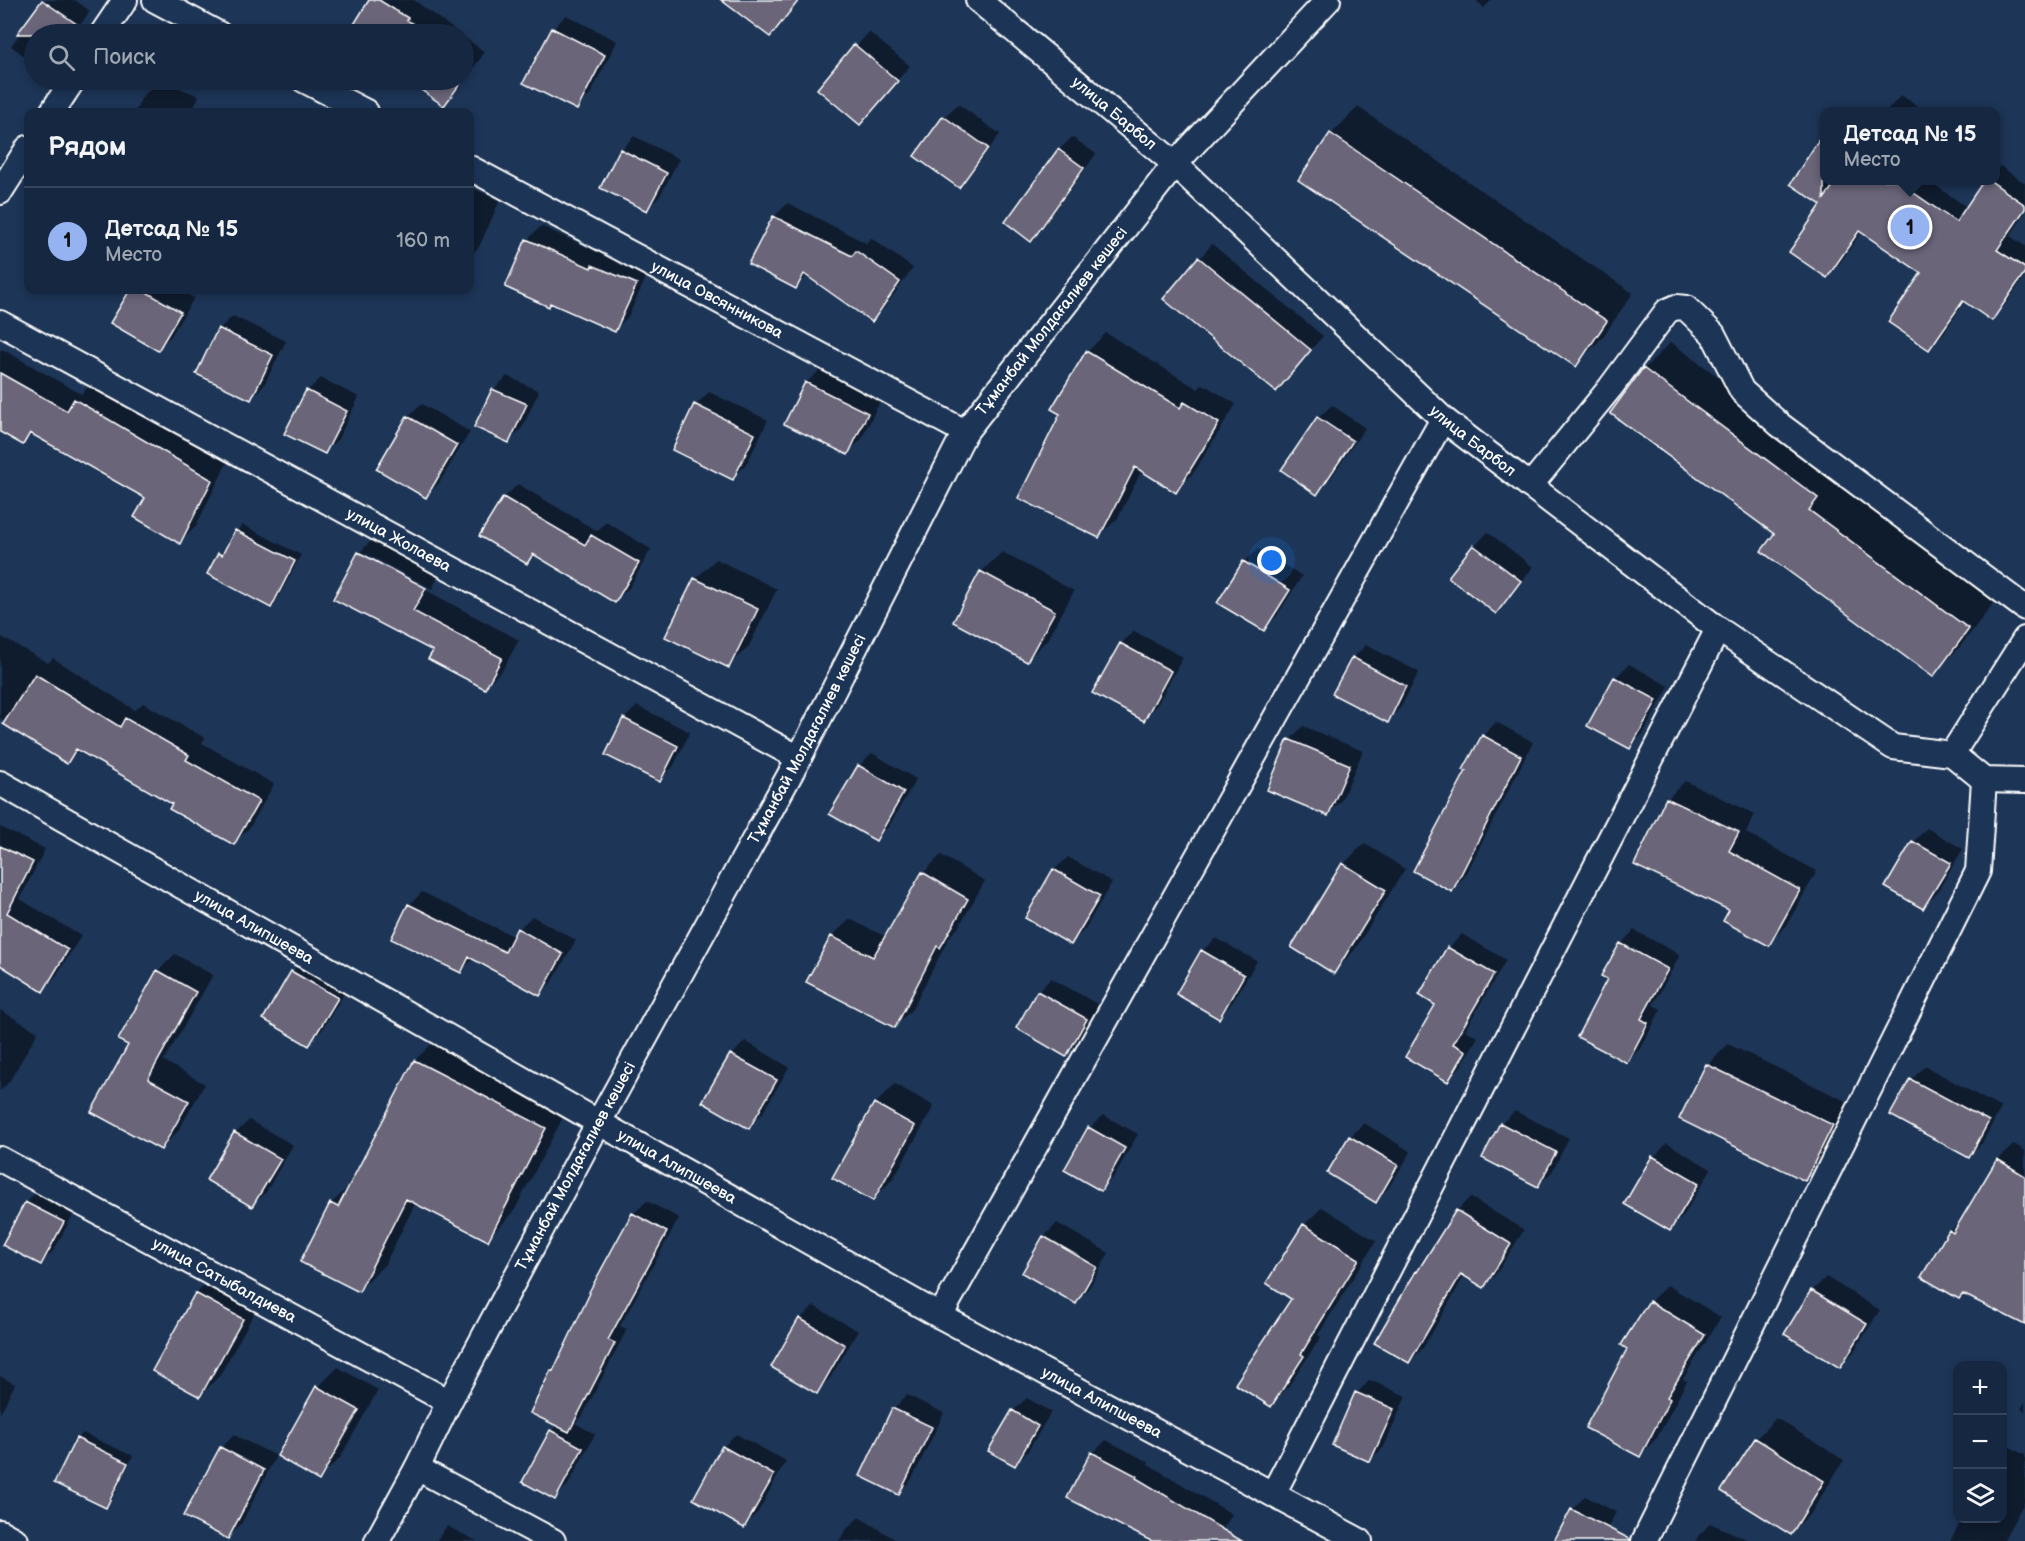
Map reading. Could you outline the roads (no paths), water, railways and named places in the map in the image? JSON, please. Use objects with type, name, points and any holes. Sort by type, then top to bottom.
[{"type":"street","points":[[108,24],[124,0]]},
{"type":"street","points":[[155,0],[200,24]]},
{"type":"street","name":"улица Барбол","points":[[978,0],[1175,164],[1443,419],[1718,629],[1893,747],[1952,754]]},
{"type":"street","name":"Тұманбай Молдағалиев көшесі","points":[[377,1541],[599,1122],[799,758],[965,432],[1175,164],[1328,0]]},
{"type":"street","points":[[55,108],[66,90]]},
{"type":"street","points":[[323,90],[358,108]]},
{"type":"street","points":[[0,192],[24,154]]},
{"type":"street","name":"улица Овсянникова","points":[[474,170],[965,432]]},
{"type":"street","points":[[1530,486],[1610,388],[1667,311],[1676,307],[1686,308],[1713,334],[1742,391],[1780,425],[2025,608]]},
{"type":"street","name":"улица Жолаева","points":[[0,323],[799,758]]},
{"type":"street","points":[[940,1316],[1443,419]]},
{"type":"street","points":[[1273,1494],[1718,629]]},
{"type":"street","points":[[2025,639],[1952,754],[1984,780],[2025,782]]},
{"type":"street","points":[[1644,1541],[1978,871],[1984,780]]},
{"type":"street","name":"улица Алипшеева","points":[[0,783],[940,1316],[1360,1541]]},
{"type":"street","name":"улица Сатыбалдиева","points":[[0,1159],[449,1402]]},
{"type":"street","points":[[417,1468],[553,1541]]},
{"type":"street","points":[[0,1532],[16,1541]]},
{"type":"place","name":"Детсад № 15","points":[[1910,227]]}]
